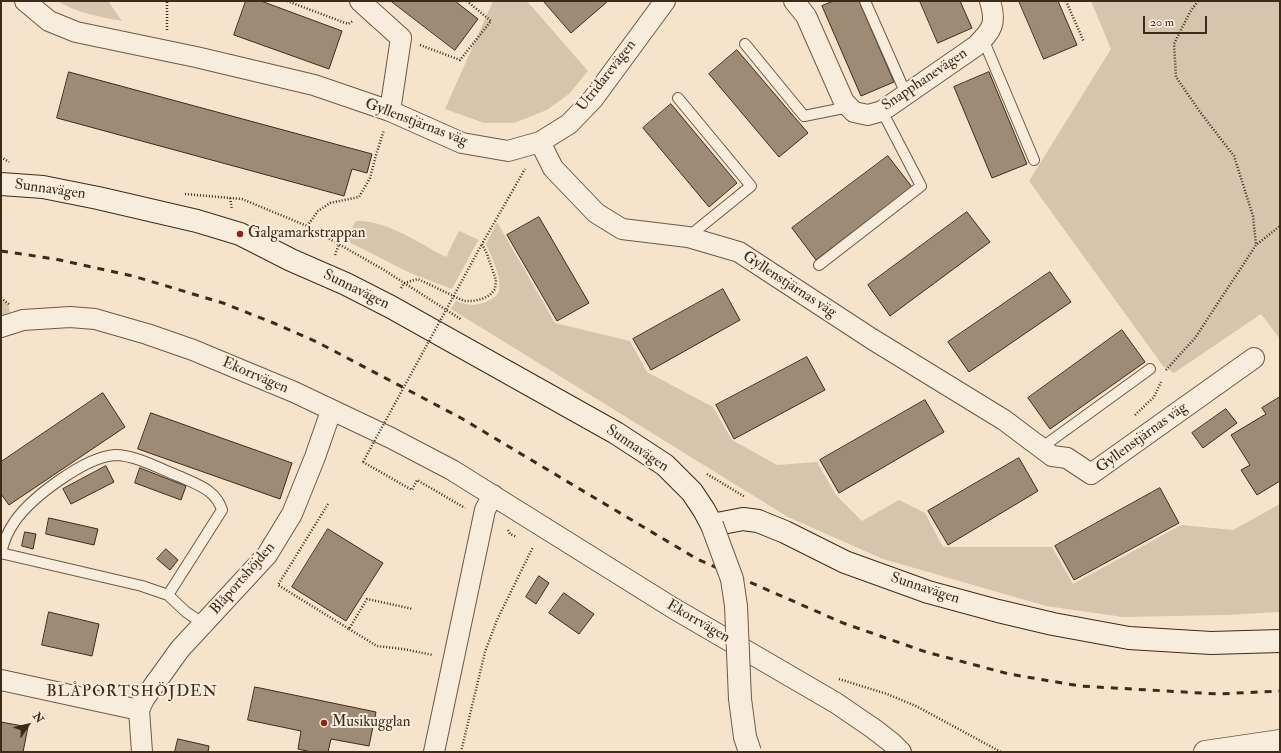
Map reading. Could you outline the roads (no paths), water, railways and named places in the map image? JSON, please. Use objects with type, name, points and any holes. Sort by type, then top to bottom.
[{"type":"main road","name":"Sunnavägen","points":[[1,184],[43,187],[197,221],[240,234],[291,260],[346,284],[391,307],[609,429],[666,465],[692,492],[712,524],[743,519],[758,521],[785,532],[845,562],[928,592],[1053,624],[1129,638],[1211,643],[1280,641]]},
{"type":"main road","points":[[712,524],[732,579],[736,606],[740,699],[745,737],[750,752]]},
{"type":"main road","points":[[1205,752],[1280,741]]},
{"type":"street","name":"Gyllenstjärnas väg","points":[[25,1],[49,21],[76,32],[314,85],[390,111],[462,143],[508,151],[540,142],[553,168],[596,213],[622,229],[688,237],[739,252],[872,339],[1004,420],[1052,456],[1067,458],[1091,474],[1254,358]]},
{"type":"street","name":"Utridarevägen","points":[[540,142],[569,124],[593,99],[665,1]]},
{"type":"street","points":[[794,1],[806,16],[844,102],[849,107]]},
{"type":"street","name":"Snapphanevägen","points":[[849,107],[854,112],[868,114],[882,111],[976,46],[989,34],[994,20],[990,1]]},
{"type":"street","points":[[365,5],[401,38],[390,111]]},
{"type":"street","name":"Ekorrvägen","points":[[1,327],[22,320],[70,317],[96,319],[147,334],[193,350],[294,392],[331,411],[391,438],[452,470],[673,608],[836,703],[874,728],[901,752]]},
{"type":"street","name":"Blåportshöjden","points":[[139,710],[144,699],[180,649],[267,555],[292,514],[315,457],[331,411]]},
{"type":"street","points":[[434,752],[485,510],[493,495]]},
{"type":"street","points":[[1,680],[139,710],[142,752]]},
{"type":"lane","points":[[865,1],[906,94]]},
{"type":"lane","points":[[983,39],[1034,160]]},
{"type":"lane","points":[[745,44],[804,116],[849,107]]},
{"type":"lane","points":[[678,98],[751,186],[688,237]]},
{"type":"lane","points":[[819,265],[920,186],[882,111]]},
{"type":"lane","points":[[1041,448],[1150,369]]},
{"type":"lane","points":[[168,594],[222,510],[220,504],[212,493],[192,482],[127,456],[115,455],[105,457],[80,467],[59,480],[34,501],[15,521],[3,544],[1,554],[142,586],[168,594],[186,612],[204,624]]},
{"type":"railway","points":[[1,251],[55,259],[133,276],[223,303],[276,324],[317,342],[461,418],[697,559],[843,623],[926,652],[1009,674],[1080,686],[1218,694],[1280,691]]},
{"type":"place","name":"Galgamarkstrappan","points":[[240,234]]},
{"type":"place","name":"Musikugglan","points":[[324,723]]},
{"type":"district","name":"BLÅPORTSHÖJDEN","points":[[132,693]]}]
